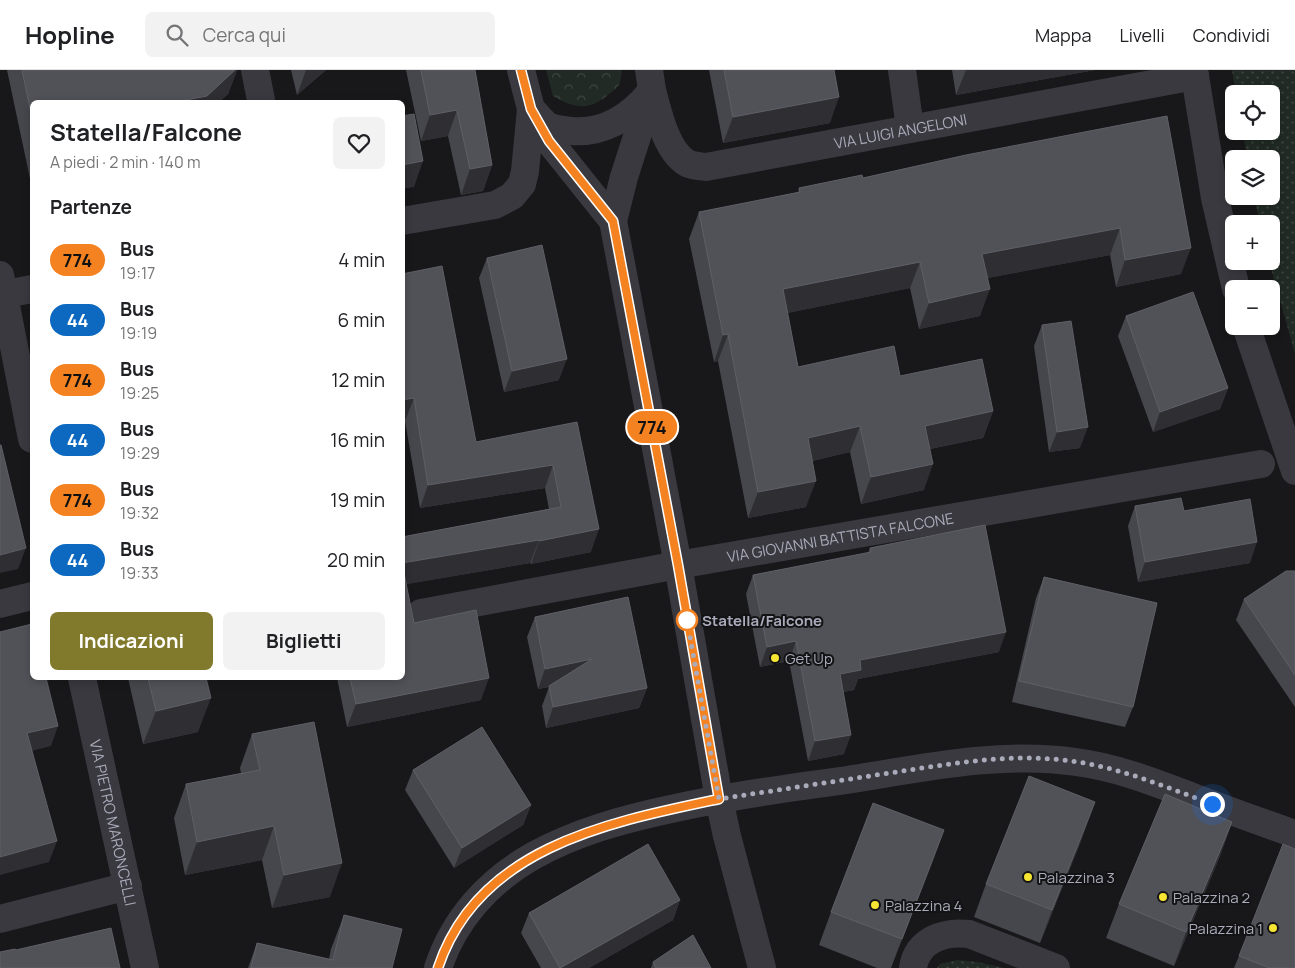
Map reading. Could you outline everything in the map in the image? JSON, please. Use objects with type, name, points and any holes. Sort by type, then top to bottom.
[{"type":"street","points":[[255,70],[261,100]]},
{"type":"street","points":[[521,70],[531,109],[549,141],[613,221]]},
{"type":"street","points":[[902,70],[910,128]]},
{"type":"street","points":[[1195,73],[1215,198],[1234,280]]},
{"type":"street","name":"VIA LUIGI ANGELONI","points":[[651,80],[662,125],[671,145],[687,164],[697,166],[717,165],[1195,73]]},
{"type":"street","points":[[531,109],[548,126],[563,130],[600,129],[640,106],[651,80]]},
{"type":"street","points":[[651,80],[613,221],[678,565],[719,799],[733,862],[762,968]]},
{"type":"street","points":[[405,220],[495,205],[512,196],[522,184],[526,171],[531,109]]},
{"type":"street","points":[[30,289],[1,288],[30,429]]},
{"type":"street","points":[[1249,335],[1295,471]]},
{"type":"street","name":"VIA GIOVANNI BATTISTA FALCONE","points":[[421,613],[678,565],[1261,464]]},
{"type":"street","points":[[0,604],[30,596]]},
{"type":"street","name":"VIA PIETRO MARONCELLI","points":[[82,680],[145,968]]},
{"type":"street","points":[[438,968],[447,947],[471,907],[503,877],[531,857],[584,832],[612,823],[719,799],[947,764],[1013,758],[1045,758],[1077,762],[1159,784],[1295,834]]},
{"type":"street","points":[[0,919],[128,886]]},
{"type":"street","points":[[912,968],[915,958],[932,940],[949,933],[958,933],[969,934],[1056,968]]},
{"type":"green space","points":[[546,70],[622,70],[620,84],[603,99],[589,105],[576,106],[553,96]]},
{"type":"green space","points":[[1232,70],[1295,70],[1295,354],[1280,300],[1280,280],[1274,280],[1272,270],[1280,270],[1280,215],[1258,215],[1256,205],[1280,205],[1280,150],[1246,150],[1244,140],[1280,140],[1280,85],[1234,85]]},
{"type":"green space","points":[[957,960],[978,962],[1004,968],[937,968],[940,964]]},
{"type":"building","points":[[22,70],[235,70],[207,96],[186,100],[30,100],[30,108]]},
{"type":"building","points":[[421,70],[475,70],[492,165],[470,169],[457,110],[430,115]]},
{"type":"building","points":[[724,70],[834,70],[839,97],[733,117]]},
{"type":"building","points":[[414,114],[423,161],[405,164],[405,116]]},
{"type":"building","points":[[1167,116],[1191,248],[1125,260],[1120,228],[982,254],[990,289],[929,303],[920,262],[783,289],[798,367],[894,346],[900,376],[982,359],[993,411],[925,426],[933,464],[871,477],[860,426],[808,438],[816,481],[758,492],[728,334],[723,335],[699,212],[800,192],[799,188],[862,175],[863,178],[966,155]]},
{"type":"building","points":[[542,245],[567,359],[512,371],[487,258]]},
{"type":"building","points":[[442,266],[476,442],[577,422],[599,529],[539,541],[405,562],[405,536],[561,507],[553,465],[428,485],[414,398],[405,400],[405,273]]},
{"type":"building","points":[[1193,292],[1228,388],[1160,412],[1126,316]]},
{"type":"building","points":[[1071,321],[1088,427],[1057,432],[1042,325]]},
{"type":"building","points":[[0,445],[26,548],[0,555]]},
{"type":"building","points":[[1181,498],[1184,511],[1250,499],[1257,542],[1145,562],[1135,506]]},
{"type":"building","points":[[985,525],[1006,632],[860,660],[861,670],[840,674],[851,735],[815,741],[796,641],[767,647],[753,575],[871,552],[870,548]]},
{"type":"building","points":[[1286,571],[1295,571],[1295,675],[1244,599]]},
{"type":"building","points":[[1044,577],[1157,603],[1133,707],[1019,681]]},
{"type":"building","points":[[405,578],[414,623],[476,610],[489,678],[356,704],[350,680],[405,680]]},
{"type":"building","points":[[628,597],[647,688],[553,707],[549,686],[592,659],[545,669],[535,617]]},
{"type":"building","points":[[30,624],[30,680],[46,680],[58,726],[27,733],[57,841],[0,857],[0,632]]},
{"type":"building","points":[[148,680],[206,680],[211,698],[156,711]]},
{"type":"building","points":[[314,722],[342,863],[284,875],[274,826],[197,842],[186,784],[260,770],[252,734]]},
{"type":"building","points":[[482,727],[531,805],[462,848],[413,770]]},
{"type":"building","name":"Palazzina 3","points":[[1029,776],[1095,802],[1052,910],[986,884]]},
{"type":"building","name":"Palazzina 2","points":[[1165,794],[1232,822],[1186,932],[1119,904]]},
{"type":"building","name":"Palazzina 4","points":[[873,803],[944,830],[902,939],[831,912]]},
{"type":"building","points":[[648,844],[680,900],[560,968],[529,913]]},
{"type":"building","name":"Palazzina 1","points":[[1283,844],[1295,849],[1295,968],[1270,968],[1239,956]]},
{"type":"building","points":[[344,915],[402,929],[392,968],[251,968],[257,943],[333,960]]},
{"type":"building","points":[[111,928],[120,968],[0,968],[0,952]]},
{"type":"building","points":[[693,935],[711,968],[656,968],[653,962]]},
{"type":"bus line","name":"774","points":[[438,968],[447,947],[471,907],[494,884],[526,860],[584,832],[612,823],[645,814],[719,799],[678,565],[613,221],[549,141],[531,109],[521,70]]},
{"type":"place","name":"Statella/Falcone","points":[[687,620]]},
{"type":"place","name":"Get Up","points":[[775,658]]},
{"type":"place","name":"Palazzina 3","points":[[1028,877]]},
{"type":"place","name":"Palazzina 2","points":[[1163,897]]},
{"type":"place","name":"Palazzina 4","points":[[875,905]]},
{"type":"place","name":"Palazzina 1","points":[[1273,928]]},
{"type":"route","points":[[687,620],[719,799],[947,764],[1013,758],[1045,758],[1102,767],[1159,784],[1212,804]]}]
